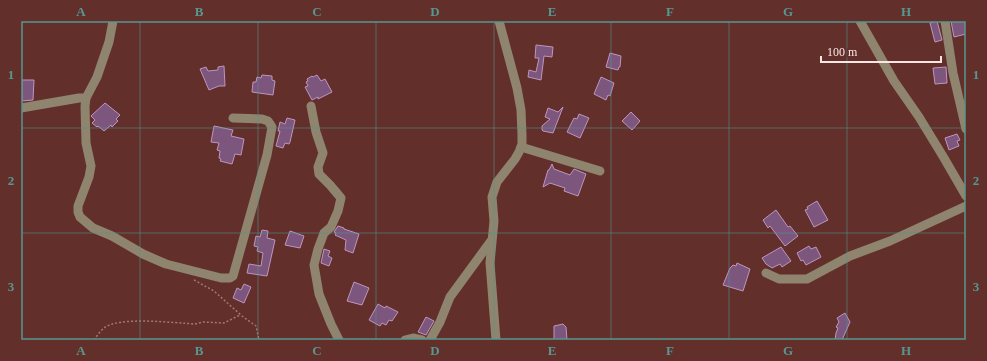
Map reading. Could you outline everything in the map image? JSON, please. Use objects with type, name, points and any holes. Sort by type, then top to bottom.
[{"type":"street","points":[[113,21],[109,42],[97,77],[86,98],[85,106],[86,144],[91,166],[89,177],[78,206],[78,212],[80,217],[93,228],[112,236],[143,254],[166,264],[222,278],[230,278],[234,273],[267,155],[272,127],[268,121],[262,119],[232,118]]},
{"type":"street","points":[[496,340],[490,278],[491,241],[494,221],[492,197],[497,182],[515,159],[521,147],[522,135],[521,110],[517,88],[499,21]]},
{"type":"street","points":[[860,21],[894,81],[919,117],[966,196]]},
{"type":"street","points":[[945,21],[953,73],[966,129]]},
{"type":"street","points":[[21,108],[86,98]]},
{"type":"street","points":[[311,106],[316,132],[323,153],[318,167],[319,174],[341,198],[338,211],[331,228],[324,234],[318,248],[314,265],[319,294],[339,340]]},
{"type":"street","points":[[521,147],[600,171]]},
{"type":"street","points":[[766,273],[779,279],[807,279],[850,256],[890,241],[966,206]]},
{"type":"street","points":[[430,340],[440,322],[450,297],[491,241]]},
{"type":"street","points":[[405,340],[413,338],[422,340]]},
{"type":"path","points":[[184,269],[190,278],[214,291],[240,315],[256,326],[260,340]]},
{"type":"path","points":[[94,340],[103,328],[111,324],[126,322],[195,324],[203,322],[224,323],[240,315]]},
{"type":"building","points":[[937,21],[942,40],[935,42],[930,23]]},
{"type":"building","points":[[951,21],[966,21],[966,34],[954,37]]},
{"type":"building","points":[[536,45],[553,47],[552,57],[544,56],[541,80],[528,77],[529,70],[536,72],[539,58],[535,58]]},
{"type":"building","points":[[610,53],[621,56],[620,67],[618,70],[606,67]]},
{"type":"building","points":[[224,66],[225,86],[219,86],[209,90],[200,69],[206,67],[208,71],[218,70],[218,67]]},
{"type":"building","points":[[946,67],[947,83],[935,84],[933,68]]},
{"type":"building","points":[[262,75],[272,76],[272,80],[275,81],[273,95],[252,92],[253,82],[256,82],[257,77],[261,78]]},
{"type":"building","points":[[317,75],[321,81],[325,79],[332,92],[318,99],[318,97],[312,100],[305,87],[308,86],[306,82],[308,81],[307,79]]},
{"type":"building","points":[[601,77],[614,83],[610,96],[608,95],[606,100],[594,94]]},
{"type":"building","points":[[22,80],[34,80],[33,100],[22,101]]},
{"type":"building","points":[[105,103],[120,115],[116,119],[118,121],[112,127],[111,125],[104,131],[92,123],[95,120],[91,116]]},
{"type":"building","points":[[563,107],[553,133],[543,131],[542,126],[550,119],[545,117],[548,108],[558,112]]},
{"type":"building","points":[[631,112],[640,121],[632,130],[622,121]]},
{"type":"building","points":[[579,114],[589,118],[580,138],[567,132],[574,118],[577,119]]},
{"type":"building","points":[[287,118],[295,120],[290,142],[289,144],[285,143],[283,148],[276,146],[280,131],[278,131],[280,122],[285,124]]},
{"type":"building","points":[[214,126],[233,130],[231,136],[244,139],[241,155],[235,154],[232,164],[220,161],[220,151],[217,150],[219,143],[211,142]]},
{"type":"building","points":[[957,134],[960,140],[957,141],[959,146],[949,150],[945,138]]},
{"type":"building","points":[[552,164],[554,169],[570,175],[574,169],[586,174],[578,196],[564,191],[565,188],[550,183],[543,187],[548,170]]},
{"type":"building","points":[[817,201],[828,220],[814,227],[805,210]]},
{"type":"building","points":[[776,210],[788,227],[790,226],[798,236],[785,246],[770,226],[768,228],[763,220]]},
{"type":"building","points":[[338,226],[359,234],[353,253],[345,250],[346,240],[335,235],[336,233],[334,232]]},
{"type":"building","points":[[262,230],[268,231],[267,238],[275,240],[267,276],[247,273],[249,264],[261,266],[263,253],[257,251],[258,247],[254,246],[256,236],[260,237]]},
{"type":"building","points":[[290,231],[304,236],[300,248],[285,245]]},
{"type":"building","points":[[809,246],[811,249],[816,247],[821,257],[806,265],[803,260],[801,261],[797,253]]},
{"type":"building","points":[[781,247],[791,261],[782,267],[780,264],[772,268],[766,264],[762,258]]},
{"type":"building","points":[[324,249],[330,251],[328,256],[332,258],[329,266],[321,263]]},
{"type":"building","points":[[737,263],[750,269],[743,291],[723,285],[730,268],[733,265],[736,266]]},
{"type":"building","points":[[354,282],[369,288],[362,305],[347,301]]},
{"type":"building","points":[[244,284],[251,287],[244,303],[233,298],[237,288],[241,290]]},
{"type":"building","points":[[378,304],[398,312],[392,321],[389,320],[386,325],[382,323],[380,326],[369,320]]},
{"type":"building","points":[[845,313],[850,322],[842,340],[835,340],[838,328],[836,327],[839,322],[837,318]]},
{"type":"building","points":[[426,317],[434,321],[426,335],[418,332]]},
{"type":"building","points":[[563,324],[566,327],[567,340],[554,340],[554,326]]}]
